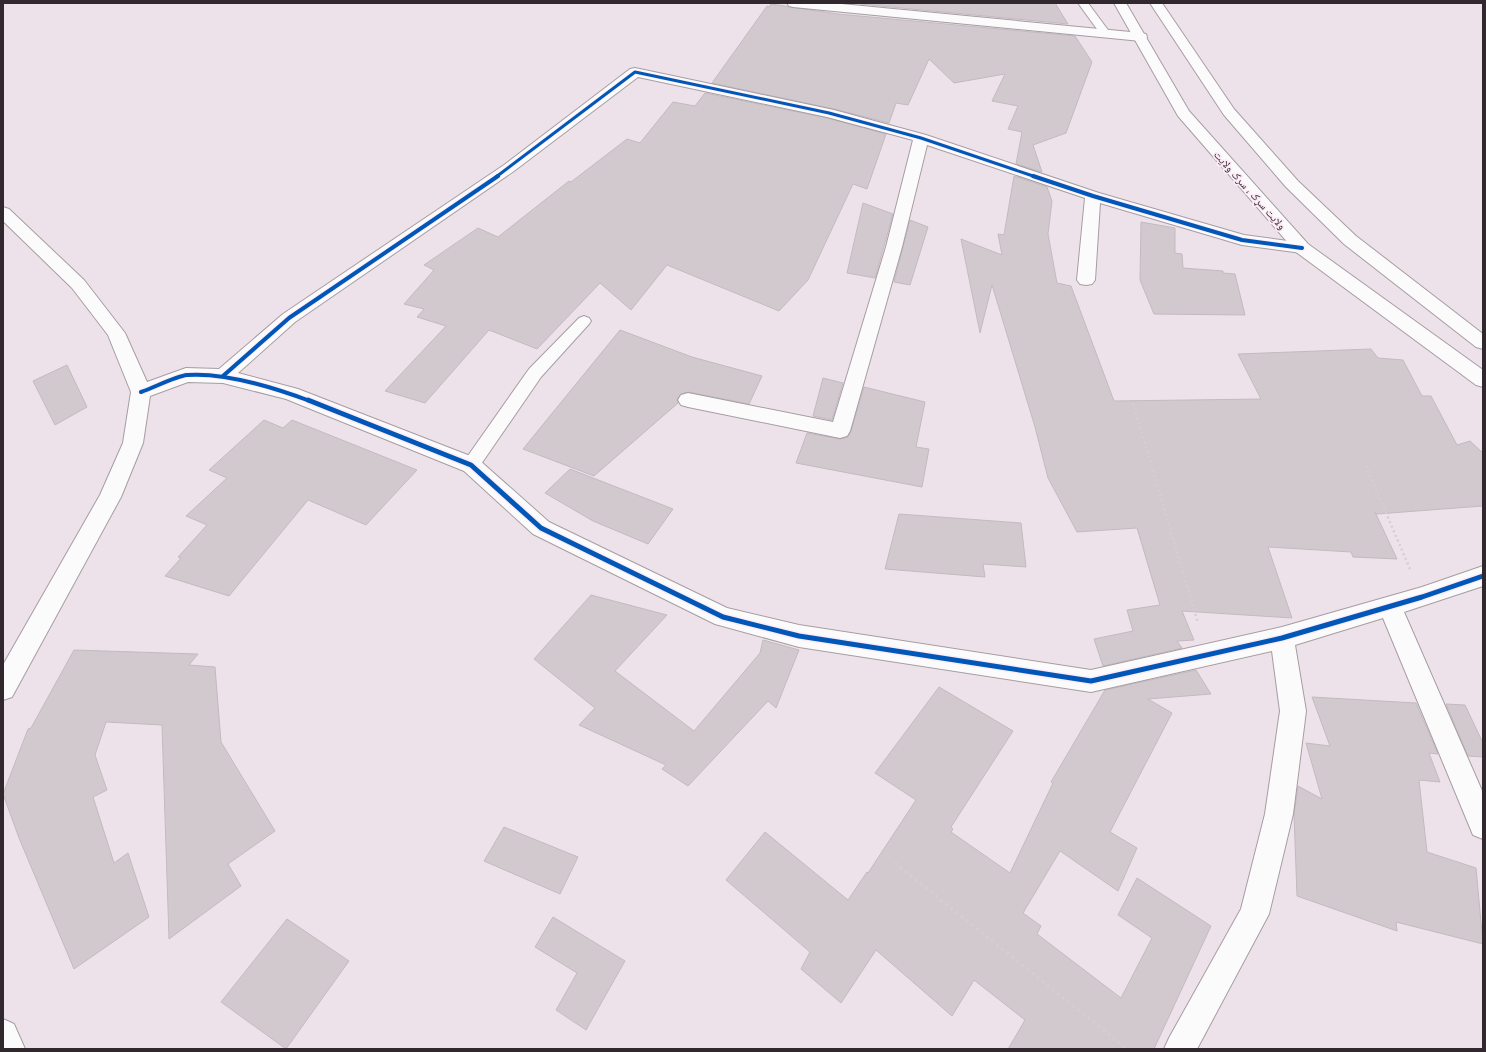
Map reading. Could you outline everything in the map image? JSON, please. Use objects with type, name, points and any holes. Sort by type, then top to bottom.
[{"type":"street","points":[[793,3],[1141,37]]},
{"type":"street","name":"ولایت سړک ، سرک ولایت","points":[[1120,3],[1141,37],[1183,113],[1302,248],[1483,380]]},
{"type":"street","points":[[1156,3],[1229,112],[1292,184],[1350,240],[1483,343]]},
{"type":"street","points":[[224,376],[289,318],[509,168],[635,72],[828,113],[921,138],[1093,196],[1242,240],[1302,248]]},
{"type":"street","points":[[688,400],[840,431],[894,247],[921,138]]},
{"type":"street","points":[[1086,280],[1093,196]]},
{"type":"street","points":[[3,212],[78,284],[116,333],[141,392],[133,442],[110,497],[3,689]]},
{"type":"street","points":[[141,392],[186,375],[224,376],[291,394],[471,465],[541,528],[724,617],[799,636],[1091,681],[1282,638],[1422,597],[1483,576]]},
{"type":"street","points":[[1390,606],[1483,825]]},
{"type":"street","points":[[1180,1049],[1254,914],[1280,814],[1293,712],[1282,638]]},
{"type":"street","points":[[3,1035],[9,1049]]},
{"type":"lane","points":[[1083,3],[1106,34]]},
{"type":"lane","points":[[471,465],[535,373],[584,321]]},
{"type":"path","points":[[1133,403],[1207,654]]},
{"type":"path","points":[[1366,466],[1422,597]]},
{"type":"path","points":[[895,863],[1127,1049]]},
{"type":"building","points":[[1055,3],[1068,24],[860,4]]},
{"type":"building","points":[[771,4],[838,14],[1075,36],[1092,62],[1066,133],[1033,145],[1042,172],[1016,164],[1022,132],[1008,129],[1018,106],[992,101],[1005,74],[954,83],[929,59],[908,105],[896,103],[889,123],[834,109],[712,83],[767,6],[769,7]]},
{"type":"building","points":[[705,93],[827,118],[886,134],[867,189],[853,184],[808,280],[779,311],[667,265],[631,310],[600,283],[537,349],[489,330],[425,403],[385,391],[446,326],[417,317],[424,309],[404,304],[434,270],[424,265],[478,228],[498,237],[569,181],[571,182],[627,139],[640,143],[673,102],[695,106]]},
{"type":"building","points":[[1014,176],[1047,187],[1052,201],[1048,234],[1057,283],[1071,286],[1114,401],[1261,399],[1238,354],[1371,349],[1378,358],[1403,360],[1422,396],[1431,396],[1457,445],[1470,441],[1483,453],[1483,506],[1377,514],[1375,512],[1397,559],[1353,557],[1351,552],[1268,547],[1292,618],[1182,611],[1194,640],[1177,641],[1182,648],[1103,666],[1094,639],[1133,631],[1127,610],[1160,605],[1137,528],[1077,532],[1048,478],[1035,427],[992,285],[980,333],[961,239],[1002,255],[998,234],[1004,235]]},
{"type":"building","points":[[863,203],[893,214],[875,278],[847,273]]},
{"type":"building","points":[[910,220],[928,227],[910,285],[894,282]]},
{"type":"building","points":[[1141,222],[1175,228],[1175,253],[1182,254],[1183,268],[1223,271],[1223,273],[1235,274],[1245,315],[1154,314],[1140,280]]},
{"type":"building","points":[[620,330],[692,357],[762,376],[749,404],[688,392],[681,394],[677,399],[678,403],[594,476],[523,449]]},
{"type":"building","points":[[67,365],[87,407],[55,425],[33,381]]},
{"type":"building","points":[[823,378],[843,383],[832,420],[813,416]]},
{"type":"building","points":[[864,387],[925,402],[916,447],[929,449],[922,487],[796,463],[807,433],[840,439],[848,437]]},
{"type":"building","points":[[264,420],[283,428],[292,420],[417,470],[366,525],[308,500],[229,596],[165,576],[181,558],[178,557],[207,525],[186,516],[227,478],[209,470]]},
{"type":"building","points":[[570,469],[673,509],[648,544],[593,521],[545,493]]},
{"type":"building","points":[[899,514],[1021,523],[1026,567],[983,564],[985,577],[885,569]]},
{"type":"building","points":[[591,595],[667,615],[615,671],[694,731],[760,653],[763,640],[799,650],[776,708],[768,701],[688,786],[662,769],[666,765],[579,725],[595,708],[534,659]]},
{"type":"building","points":[[74,650],[198,654],[189,665],[215,667],[221,742],[275,831],[228,864],[241,886],[169,939],[162,725],[106,722],[95,755],[107,790],[93,797],[114,863],[128,853],[149,917],[74,969],[19,838],[3,794],[28,729],[31,728]]},
{"type":"building","points":[[1196,670],[1211,694],[1148,699],[1172,713],[1110,832],[1137,848],[1118,891],[1060,851],[1023,913],[1041,926],[1037,934],[1121,998],[1152,938],[1118,915],[1137,878],[1211,926],[1154,1049],[1008,1049],[1025,1020],[974,980],[952,1016],[876,950],[841,1003],[801,969],[810,952],[726,880],[765,832],[848,900],[867,872],[868,873],[916,800],[875,773],[939,687],[1013,731],[951,827],[953,829],[951,832],[1010,873],[1053,783],[1051,782],[1105,690]]},
{"type":"building","points":[[1312,697],[1416,703],[1438,754],[1429,753],[1440,782],[1419,780],[1427,852],[1476,868],[1483,944],[1396,922],[1397,931],[1297,896],[1294,814],[1298,786],[1322,799],[1306,743],[1330,746]]},
{"type":"building","points":[[1446,704],[1465,705],[1483,743],[1483,757],[1468,756]]},
{"type":"building","points":[[504,827],[578,857],[560,894],[484,861]]},
{"type":"building","points":[[553,917],[625,961],[586,1030],[556,1010],[577,973],[535,947]]},
{"type":"building","points":[[287,919],[349,961],[286,1049],[221,1002]]},
{"type":"cycle path","points":[[223,376],[289,318],[509,168],[635,72],[829,113],[921,138],[1093,196],[1242,240],[1302,248]]},
{"type":"cycle path","points":[[141,392],[186,375],[223,376],[291,394],[379,428],[471,465],[541,528],[723,617],[799,636],[1091,681],[1282,638],[1422,597],[1483,576]]}]
